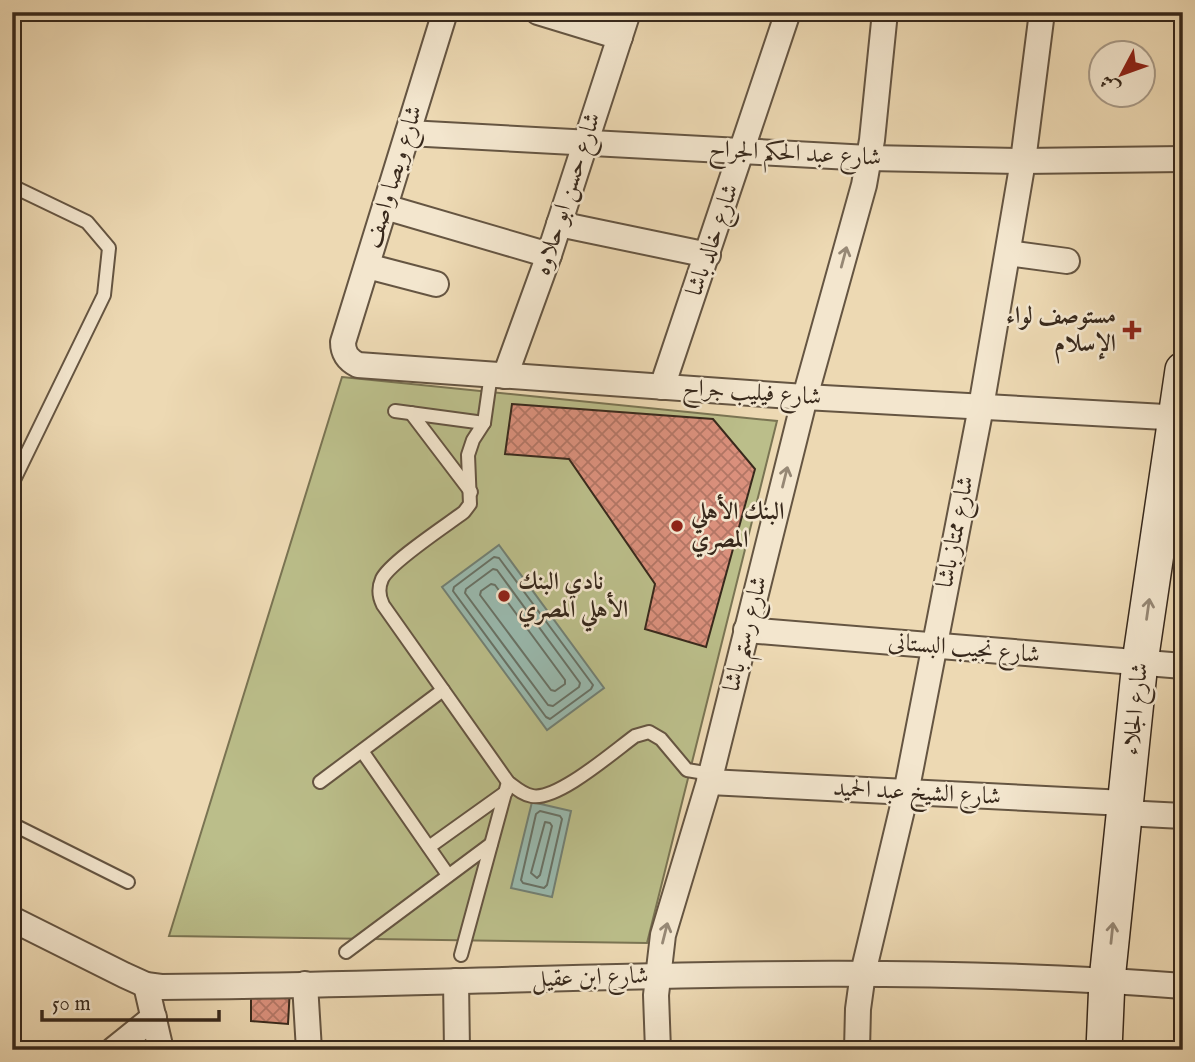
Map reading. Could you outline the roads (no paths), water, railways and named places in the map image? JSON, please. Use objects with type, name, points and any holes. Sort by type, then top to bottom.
[{"type":"main road","name":"شارع الجلاء","points":[[1104,1050],[1107,980],[1140,662],[1179,418],[1183,369]]},
{"type":"street","name":"شارع ويصا واصف","points":[[343,342],[445,12]]},
{"type":"street","points":[[538,12],[620,37]]},
{"type":"street","name":"شارع حسن ابو حلاوه","points":[[498,375],[549,255],[628,12]]},
{"type":"street","name":"شارع خالد باشا","points":[[662,387],[788,12]]},
{"type":"street","name":"شارع رستم باشا","points":[[658,1050],[657,976],[663,935],[710,778],[805,397],[869,158],[885,12]]},
{"type":"street","name":"شارع ممتاز باشا","points":[[857,1050],[858,1009],[863,973],[906,793],[981,407],[1023,161],[1042,12]]},
{"type":"street","name":"شارع عبد الحكم الجراح","points":[[408,133],[869,158],[1023,161],[1183,159]]},
{"type":"street","points":[[384,207],[549,255]]},
{"type":"street","points":[[559,224],[708,255]]},
{"type":"street","points":[[1008,253],[1067,261]]},
{"type":"street","points":[[366,266],[436,284]]},
{"type":"street","name":"شارع فيليب جراح","points":[[343,342],[346,356],[358,365],[805,397],[1179,418]]},
{"type":"street","name":"شارع نجيب البستانى","points":[[746,630],[1183,666]]},
{"type":"street","name":"شارع الشيخ عبد الحميد","points":[[710,778],[1125,808],[1183,816]]},
{"type":"street","name":"شارع ابن عقيل","points":[[12,920],[146,985],[176,987],[863,973],[1107,980],[1183,986]]},
{"type":"street","points":[[456,981],[457,1050]]},
{"type":"street","points":[[305,984],[309,1050]]},
{"type":"street","points":[[146,985],[161,1050]]},
{"type":"street","points":[[113,1050],[154,1017]]},
{"type":"lane","points":[[12,186],[88,222],[109,248],[103,295],[14,478]]},
{"type":"lane","points":[[498,375],[484,423],[472,440],[468,455],[470,504],[464,512],[388,570],[380,588],[379,597],[383,606],[507,787],[530,796],[551,794],[635,736],[649,732],[661,739],[687,770],[710,778]]},
{"type":"lane","points":[[395,411],[484,423]]},
{"type":"lane","points":[[411,413],[471,492]]},
{"type":"lane","points":[[320,782],[443,690]]},
{"type":"lane","points":[[362,751],[447,875]]},
{"type":"lane","points":[[461,955],[507,787]]},
{"type":"lane","points":[[429,847],[507,787]]},
{"type":"lane","points":[[12,824],[128,882]]},
{"type":"lane","points":[[346,952],[491,844]]},
{"type":"water","points":[[499,545],[604,688],[547,730],[442,587]]},
{"type":"water","points":[[532,802],[571,811],[552,897],[511,888]]},
{"type":"place","name":"مستوصف لواء الإسلام","points":[[1132,330]]},
{"type":"place","name":"البنك الأهلي المصري","points":[[677,526]]},
{"type":"place","name":"نادي البنك الأهلي المصري","points":[[504,596]]}]
